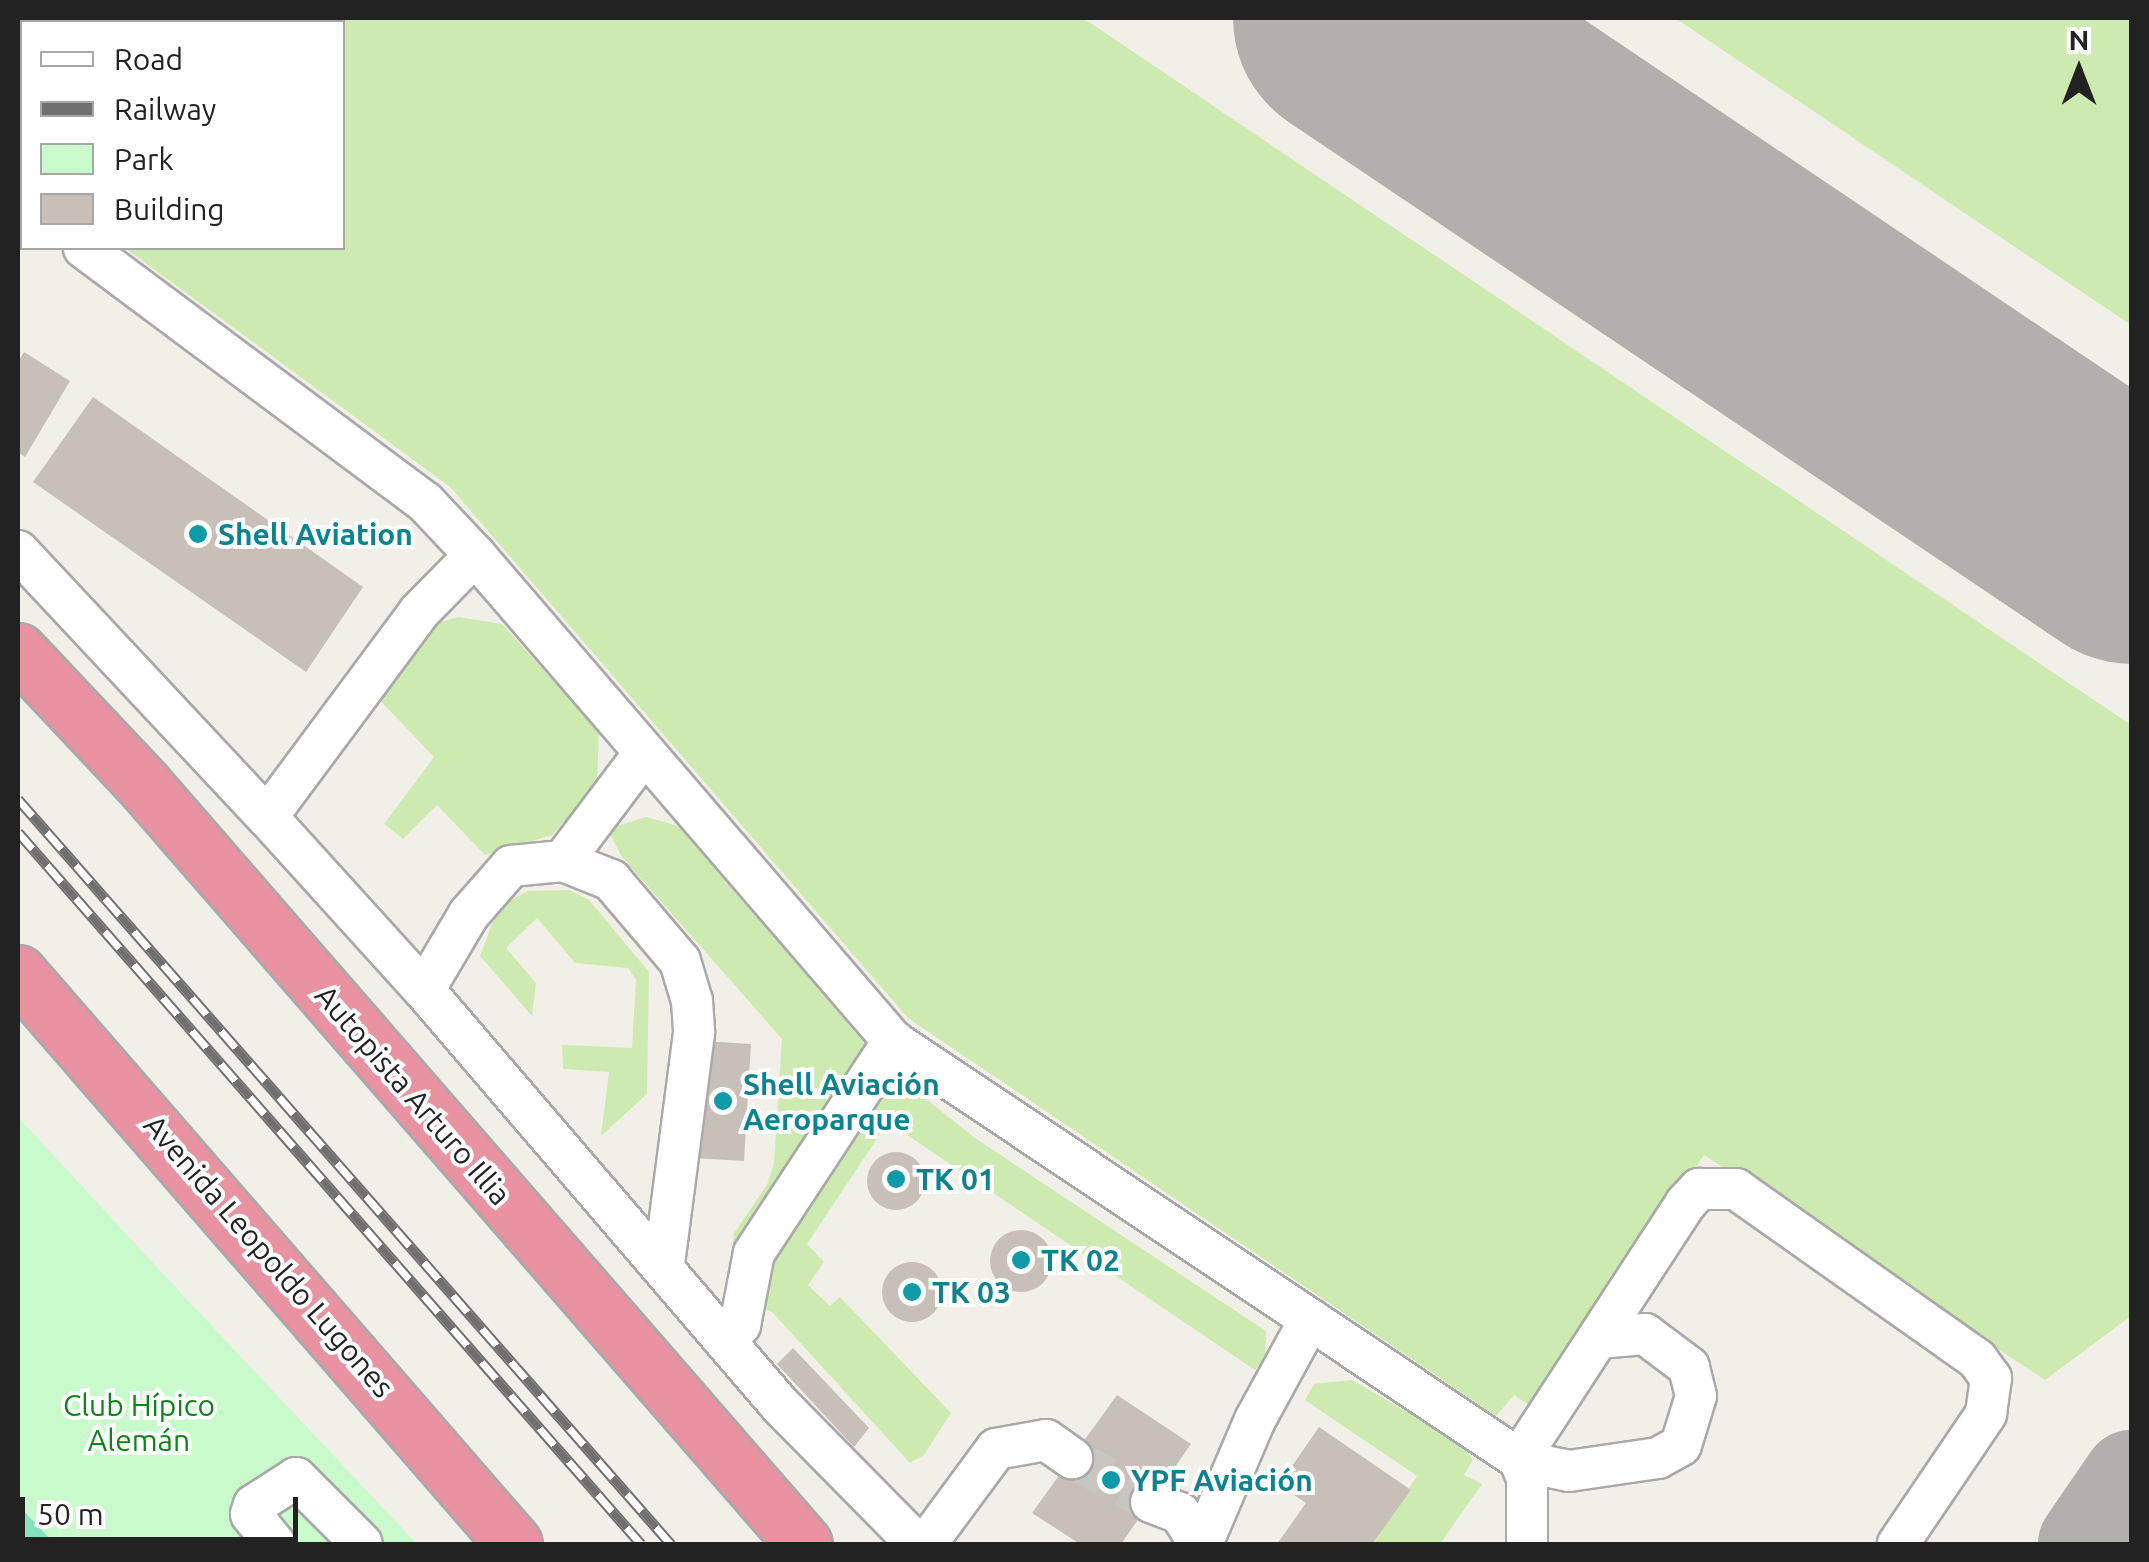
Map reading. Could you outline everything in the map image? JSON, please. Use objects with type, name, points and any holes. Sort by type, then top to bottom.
[{"type":"highway","name":"Autopista Arturo Illia","points":[[18,651],[145,786],[804,1544]]},
{"type":"highway","name":"Avenida Leopoldo Lugones","points":[[18,973],[514,1544]]},
{"type":"highway","points":[[460,1479],[501,1544]]},
{"type":"lane","points":[[87,250],[425,502],[475,554],[893,1041],[1520,1460],[1568,1471],[1658,1458],[1681,1446],[1692,1424],[1696,1396],[1689,1366],[1644,1334],[1598,1338]]},
{"type":"lane","points":[[18,551],[424,990],[664,1265],[780,1406],[917,1544]]},
{"type":"lane","points":[[267,817],[419,612],[475,554]]},
{"type":"lane","points":[[564,861],[644,755]]},
{"type":"lane","points":[[424,990],[491,884],[512,866],[564,861],[611,880],[680,961],[692,1001],[694,1033],[664,1265]]},
{"type":"lane","points":[[726,1340],[740,1325],[754,1252],[893,1041]]},
{"type":"lane","points":[[1526,1544],[1529,1497],[1520,1460],[1698,1189],[1736,1189],[1978,1358],[1991,1378],[1986,1414],[1898,1544]]},
{"type":"lane","points":[[1200,1544],[1255,1420],[1310,1318]]},
{"type":"lane","points":[[926,1544],[996,1449],[1046,1440],[1072,1458]]},
{"type":"lane","points":[[275,1544],[252,1514],[254,1505],[296,1478],[362,1544]]},
{"type":"lane","points":[[1150,1502],[1180,1513],[1200,1544]]},
{"type":"green space","points":[[18,18],[1083,18],[2131,725],[2131,1316],[2045,1380],[1704,1155],[1536,1410],[1514,1395],[1496,1416],[908,1018],[450,487],[128,250],[345,250],[345,20],[20,20],[20,95]]},
{"type":"green space","points":[[1675,18],[2131,18],[2131,325]]},
{"type":"green space","points":[[458,617],[502,624],[599,732],[597,785],[552,835],[485,855],[437,805],[403,839],[384,824],[434,757],[373,693],[425,627]]},
{"type":"green space","points":[[646,817],[678,826],[872,1052],[911,1087],[975,1138],[1266,1331],[1265,1358],[1255,1370],[888,1122],[807,1244],[824,1262],[808,1285],[830,1306],[840,1297],[951,1413],[924,1455],[910,1463],[773,1313],[728,1288],[734,1233],[767,1185],[774,1163],[782,1039],[622,857],[607,829]]},
{"type":"green space","points":[[569,890],[589,900],[649,972],[647,1094],[601,1136],[609,1072],[563,1069],[562,1045],[632,1048],[636,980],[628,968],[575,963],[537,918],[506,948],[536,983],[532,1016],[480,956],[495,916],[510,901],[527,891]]},
{"type":"green space","name":"Club Hípico Alemán","points":[[18,1117],[179,1291],[417,1544],[18,1544]]},
{"type":"green space","points":[[1352,1380],[1461,1443],[1473,1460],[1464,1475],[1482,1484],[1440,1544],[1372,1544],[1417,1476],[1305,1400],[1314,1384]]},
{"type":"green space","points":[[18,1505],[55,1544],[18,1544]]},
{"type":"building","points":[[24,352],[70,381],[25,457],[18,452],[18,362]]},
{"type":"building","name":"Shell Aviation","points":[[93,397],[363,587],[306,672],[33,482]]},
{"type":"building","name":"Shell Aviación Aeroparque","points":[[703,1041],[751,1044],[744,1161],[693,1158]]},
{"type":"building","name":"TK 01","points":[[896,1152],[917,1160],[925,1181],[917,1202],[896,1210],[875,1202],[867,1181],[875,1160]]},
{"type":"building","name":"TK 02","points":[[1021,1230],[1043,1239],[1052,1261],[1043,1283],[1021,1292],[999,1283],[990,1261],[999,1239]]},
{"type":"building","name":"TK 03","points":[[912,1262],[933,1271],[942,1292],[933,1313],[912,1322],[891,1313],[882,1292],[891,1271]]},
{"type":"building","points":[[793,1348],[869,1428],[854,1447],[777,1364]]},
{"type":"building","name":"YPF Aviación","points":[[1117,1395],[1191,1444],[1121,1544],[1080,1544],[1032,1513]]},
{"type":"building","points":[[1319,1427],[1411,1490],[1372,1544],[1277,1544],[1306,1503],[1279,1485]]},
{"type":"taxiway","points":[[2088,1544],[2132,1480]]},
{"type":"runway","points":[[1358,18],[2132,539]]},
{"type":"tunnel","points":[[1072,1458],[1151,1502]]},
{"type":"railway","points":[[18,799],[671,1544]]},
{"type":"railway","points":[[18,832],[641,1544]]},
{"type":"place","name":"Shell Aviation","points":[[198,534]]},
{"type":"place","name":"Shell Aviación Aeroparque","points":[[723,1101]]},
{"type":"place","name":"TK 01","points":[[896,1179]]},
{"type":"place","name":"TK 02","points":[[1021,1260]]},
{"type":"place","name":"TK 03","points":[[912,1292]]},
{"type":"place","name":"YPF Aviación","points":[[1111,1480]]}]
